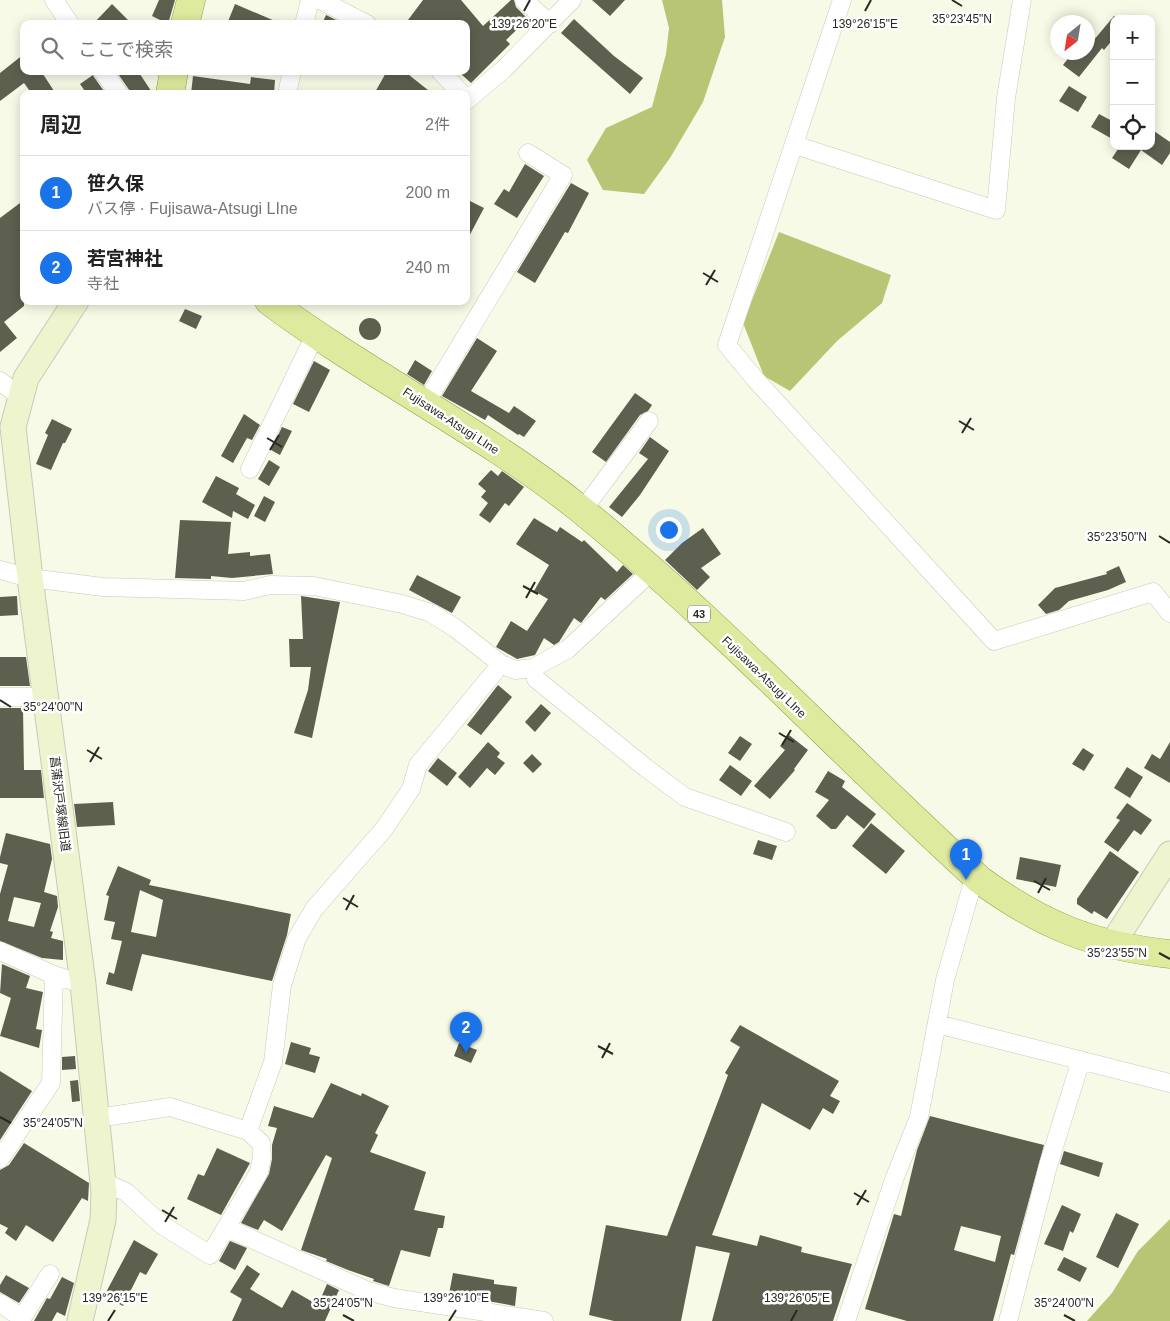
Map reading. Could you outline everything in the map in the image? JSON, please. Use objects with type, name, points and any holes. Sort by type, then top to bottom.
[{"type":"main road","points":[[186,20],[191,0]]},
{"type":"main road","points":[[171,90],[173,75]]},
{"type":"main road","name":"Fujisawa-Atsugi LIne","points":[[275,305],[529,472],[582,511],[652,570],[975,875],[1034,916],[1075,934],[1110,946],[1170,954]]},
{"type":"street","points":[[54,0],[67,20]]},
{"type":"street","points":[[305,20],[310,0]]},
{"type":"street","points":[[320,0],[360,20]]},
{"type":"street","points":[[524,0],[550,24]]},
{"type":"street","points":[[470,95],[550,24],[572,0]]},
{"type":"street","points":[[842,0],[727,345],[761,386],[994,641],[1153,592],[1170,613]]},
{"type":"street","points":[[795,145],[996,210],[1006,98],[1022,0]]},
{"type":"street","points":[[106,75],[116,90]]},
{"type":"street","points":[[287,90],[291,75]]},
{"type":"street","points":[[444,75],[458,90]]},
{"type":"street","points":[[425,404],[563,176],[528,152]]},
{"type":"street","name":"菖蒲沢戸塚線旧道","points":[[73,305],[26,378],[6,388],[14,427],[30,578],[84,984],[104,1182],[103,1220],[80,1321]]},
{"type":"street","points":[[250,469],[316,333]]},
{"type":"street","points":[[582,511],[649,421]]},
{"type":"street","points":[[0,570],[30,578],[103,587],[244,591],[270,585],[314,586],[402,604],[431,613],[455,628],[501,664],[515,670],[533,668],[568,649],[652,570]]},
{"type":"street","points":[[248,1131],[274,1062],[282,985],[297,938],[314,909],[384,829],[411,789],[418,765],[501,664]]},
{"type":"street","points":[[533,668],[536,679],[685,797],[786,832]]},
{"type":"street","points":[[0,697],[46,697]]},
{"type":"street","points":[[1110,946],[1170,854]]},
{"type":"street","points":[[846,1321],[895,1177],[919,1117],[945,980],[975,875]]},
{"type":"street","points":[[0,951],[54,975],[84,984]]},
{"type":"street","points":[[0,1159],[52,1083],[54,975]]},
{"type":"street","points":[[937,1024],[1170,1083]]},
{"type":"street","points":[[1008,1321],[1048,1166],[1081,1060]]},
{"type":"street","points":[[98,1118],[170,1107],[248,1131],[261,1143],[262,1157],[259,1172],[210,1255],[162,1225],[126,1192],[104,1182]]},
{"type":"street","points":[[227,1228],[368,1291],[394,1298],[544,1321]]},
{"type":"street","points":[[0,1303],[21,1320],[50,1274]]},
{"type":"green space","points":[[662,0],[722,0],[725,37],[703,102],[670,158],[644,194],[603,190],[587,160],[606,128],[652,107],[666,54],[669,28]]},
{"type":"green space","points":[[779,232],[891,275],[882,303],[837,341],[790,391],[764,376],[743,323]]},
{"type":"green space","points":[[1170,1219],[1170,1321],[1087,1321],[1112,1293],[1138,1251]]},
{"type":"building","points":[[159,0],[175,0],[169,20],[160,20],[152,16]]},
{"type":"building","points":[[423,0],[461,0],[483,26],[511,0],[514,0],[516,7],[528,19],[506,40],[510,44],[471,83],[462,75],[470,75],[470,20],[408,20]]},
{"type":"building","points":[[592,0],[625,0],[610,16]]},
{"type":"building","points":[[112,4],[128,20],[97,20]]},
{"type":"building","points":[[235,4],[273,20],[229,20]]},
{"type":"building","points":[[326,15],[336,20],[324,20]]},
{"type":"building","points":[[574,19],[614,56],[643,78],[630,94],[561,33]]},
{"type":"building","points":[[1110,21],[1110,43],[1104,50],[1102,48],[1095,57],[1095,39]]},
{"type":"building","points":[[20,57],[20,75],[44,75],[53,90],[29,90],[24,83],[0,101],[0,73]]},
{"type":"building","points":[[1067,60],[1092,60],[1079,77],[1063,65]]},
{"type":"building","points":[[93,75],[103,90],[84,90],[80,84]]},
{"type":"building","points":[[119,75],[141,75],[150,90],[129,90]]},
{"type":"building","points":[[385,75],[409,75],[428,90],[376,90]]},
{"type":"building","points":[[193,76],[250,84],[251,77],[275,80],[274,90],[191,90]]},
{"type":"building","points":[[1069,86],[1087,97],[1078,112],[1059,101]]},
{"type":"building","points":[[1099,114],[1110,120],[1110,138],[1091,127]]},
{"type":"building","points":[[1155,132],[1170,142],[1170,153],[1162,165],[1141,150],[1155,150]]},
{"type":"building","points":[[1117,150],[1141,150],[1129,169],[1112,158]]},
{"type":"building","points":[[525,164],[544,176],[517,218],[494,204],[504,189],[509,192]]},
{"type":"building","points":[[571,183],[589,193],[568,233],[565,232],[535,283],[517,272]]},
{"type":"building","points":[[470,201],[484,208],[470,234]]},
{"type":"building","points":[[20,203],[20,305],[24,306],[4,322],[17,338],[0,352],[0,218]]},
{"type":"building","points":[[185,309],[202,316],[196,329],[179,321]]},
{"type":"building","points":[[370,318],[378,321],[381,329],[378,337],[370,340],[362,337],[359,329],[362,321]]},
{"type":"building","points":[[477,338],[497,351],[471,391],[509,413],[514,406],[536,421],[524,437],[488,415],[485,420],[442,396]]},
{"type":"building","points":[[415,360],[432,371],[424,385],[407,374]]},
{"type":"building","points":[[314,361],[330,370],[309,412],[293,404]]},
{"type":"building","points":[[635,393],[652,405],[648,411],[640,415],[606,462],[592,452]]},
{"type":"building","points":[[244,414],[260,425],[252,440],[247,438],[233,463],[221,456]]},
{"type":"building","points":[[52,419],[72,429],[65,443],[63,443],[51,470],[36,464],[48,435],[45,433]]},
{"type":"building","points":[[282,427],[292,431],[280,455],[271,450]]},
{"type":"building","points":[[650,437],[669,451],[640,495],[622,517],[609,507],[648,459],[639,453]]},
{"type":"building","points":[[269,460],[280,467],[269,486],[258,479]]},
{"type":"building","points":[[491,470],[498,476],[502,471],[524,487],[509,506],[505,503],[490,523],[479,515],[488,503],[481,497],[486,491],[478,484]]},
{"type":"building","points":[[216,476],[239,488],[236,494],[255,505],[248,519],[233,511],[232,518],[202,502]]},
{"type":"building","points":[[264,496],[275,502],[265,522],[254,516]]},
{"type":"building","points":[[534,518],[557,532],[560,527],[582,542],[584,540],[617,572],[623,565],[633,574],[605,600],[601,597],[581,623],[574,618],[559,642],[554,645],[544,638],[535,655],[517,659],[496,647],[511,621],[527,631],[548,599],[534,591],[549,565],[516,544]]},
{"type":"building","points":[[180,520],[231,522],[228,554],[250,552],[250,556],[270,554],[273,574],[232,578],[211,576],[211,579],[175,578]]},
{"type":"building","points":[[703,528],[721,554],[701,568],[710,577],[697,590],[665,560],[682,543]]},
{"type":"building","points":[[1119,566],[1126,582],[1108,590],[1069,601],[1059,610],[1046,614],[1038,605],[1055,588],[1107,574],[1106,572]]},
{"type":"building","points":[[417,575],[461,597],[452,613],[409,590]]},
{"type":"building","points":[[17,596],[18,615],[0,616],[0,597]]},
{"type":"building","points":[[301,596],[340,602],[312,738],[294,733],[308,690],[311,667],[290,667],[289,639],[303,639]]},
{"type":"building","points":[[0,657],[26,657],[30,686],[0,686]]},
{"type":"building","points":[[498,685],[512,697],[481,735],[467,725]]},
{"type":"building","points":[[541,704],[551,713],[535,732],[525,722]]},
{"type":"building","points":[[0,708],[23,708],[24,770],[41,770],[44,798],[0,798]]},
{"type":"building","points":[[789,735],[808,750],[795,770],[770,799],[754,786],[785,750],[780,746]]},
{"type":"building","points":[[740,736],[752,744],[740,761],[728,753]]},
{"type":"building","points":[[488,742],[500,753],[497,757],[505,763],[495,775],[487,768],[470,788],[458,777]]},
{"type":"building","points":[[1170,742],[1170,783],[1144,768],[1152,754],[1160,759]]},
{"type":"building","points":[[1083,748],[1094,755],[1084,771],[1072,764]]},
{"type":"building","points":[[532,754],[542,764],[533,773],[523,763]]},
{"type":"building","points":[[438,758],[457,773],[447,786],[428,771]]},
{"type":"building","points":[[730,765],[752,781],[741,796],[719,780]]},
{"type":"building","points":[[1127,767],[1143,777],[1130,798],[1114,788]]},
{"type":"building","points":[[828,771],[845,781],[842,787],[876,814],[864,829],[847,815],[836,829],[831,829],[816,816],[829,800],[815,792]]},
{"type":"building","points":[[113,802],[115,825],[77,827],[74,804]]},
{"type":"building","points":[[1127,803],[1152,820],[1141,835],[1134,830],[1118,852],[1104,842],[1120,820],[1116,818]]},
{"type":"building","points":[[871,823],[905,851],[886,874],[852,846]]},
{"type":"building","points":[[6,833],[50,844],[52,859],[44,892],[57,896],[58,907],[50,931],[53,932],[51,938],[63,941],[63,960],[42,958],[0,941],[0,894],[8,865],[0,863]],"holes":[[[14,897],[41,903],[34,927],[8,921]]]},
{"type":"building","points":[[758,840],[777,846],[772,860],[753,854]]},
{"type":"building","points":[[1110,851],[1139,872],[1107,919],[1094,911],[1092,914],[1077,904],[1077,899]]},
{"type":"building","points":[[1020,857],[1061,865],[1056,887],[1016,879]]},
{"type":"building","points":[[118,866],[151,880],[149,885],[291,914],[287,935],[272,981],[142,954],[132,991],[106,984],[109,972],[114,974],[122,941],[111,939],[115,922],[104,920],[109,896],[106,895]],"holes":[[[140,890],[163,900],[156,937],[131,932]]]},
{"type":"building","points":[[2,964],[30,976],[26,988],[43,992],[36,1029],[42,1030],[39,1048],[0,1036],[11,998],[0,993]]},
{"type":"building","points":[[740,1025],[839,1081],[830,1096],[840,1101],[833,1114],[823,1108],[810,1130],[762,1103],[712,1235],[757,1246],[760,1235],[802,1247],[801,1252],[852,1264],[833,1321],[712,1321],[730,1253],[696,1246],[681,1321],[614,1321],[589,1315],[606,1225],[667,1236],[728,1075],[725,1073],[740,1047],[730,1041]]},
{"type":"building","points":[[291,1042],[311,1048],[309,1054],[320,1057],[315,1073],[285,1064]]},
{"type":"building","points":[[459,1043],[477,1050],[471,1063],[454,1056]]},
{"type":"building","points":[[75,1056],[76,1069],[62,1070],[62,1057]]},
{"type":"building","points":[[0,1071],[32,1091],[0,1140]]},
{"type":"building","points":[[78,1080],[80,1101],[72,1102],[70,1081]]},
{"type":"building","points":[[331,1083],[361,1096],[362,1093],[389,1106],[375,1133],[378,1135],[370,1152],[426,1172],[414,1210],[445,1216],[443,1228],[438,1228],[430,1257],[401,1250],[389,1286],[326,1261],[327,1259],[301,1250],[332,1158],[326,1155],[282,1231],[264,1220],[258,1230],[241,1223],[269,1174],[272,1145],[277,1128],[268,1126],[274,1106],[313,1118]]},
{"type":"building","points":[[930,1116],[1044,1145],[1014,1255],[1011,1254],[993,1321],[907,1321],[865,1309],[894,1214],[901,1216],[917,1150]],"holes":[[[961,1226],[1001,1236],[995,1262],[954,1250]]]},
{"type":"building","points":[[24,1143],[89,1183],[88,1201],[82,1198],[53,1242],[26,1225],[16,1241],[5,1233],[8,1228],[0,1224],[0,1170],[9,1165]]},
{"type":"building","points":[[217,1148],[250,1163],[221,1215],[187,1199],[198,1174],[204,1176]]},
{"type":"building","points":[[1064,1151],[1103,1163],[1099,1177],[1060,1164]]},
{"type":"building","points":[[1062,1205],[1081,1214],[1073,1233],[1070,1231],[1063,1251],[1044,1244]]},
{"type":"building","points":[[1116,1213],[1139,1224],[1118,1268],[1096,1257]]},
{"type":"building","points":[[134,1240],[158,1254],[146,1275],[140,1272],[123,1306],[104,1296]]},
{"type":"building","points":[[230,1241],[247,1248],[235,1270],[219,1261]]},
{"type":"building","points":[[1064,1257],[1087,1268],[1080,1282],[1057,1270]]},
{"type":"building","points":[[247,1265],[260,1274],[250,1289],[282,1308],[292,1290],[318,1305],[327,1284],[339,1290],[325,1321],[232,1321],[242,1299],[230,1292]]},
{"type":"building","points":[[453,1273],[494,1280],[494,1284],[517,1287],[515,1306],[449,1294]]},
{"type":"building","points":[[6,1275],[29,1288],[19,1303],[0,1292],[0,1285]]},
{"type":"building","points":[[62,1277],[74,1283],[65,1316],[57,1312],[52,1321],[34,1321],[47,1298],[50,1299]]},
{"type":"place","name":"笹久保","points":[[966,880]]},
{"type":"place","name":"若宮神社","points":[[466,1053]]}]
